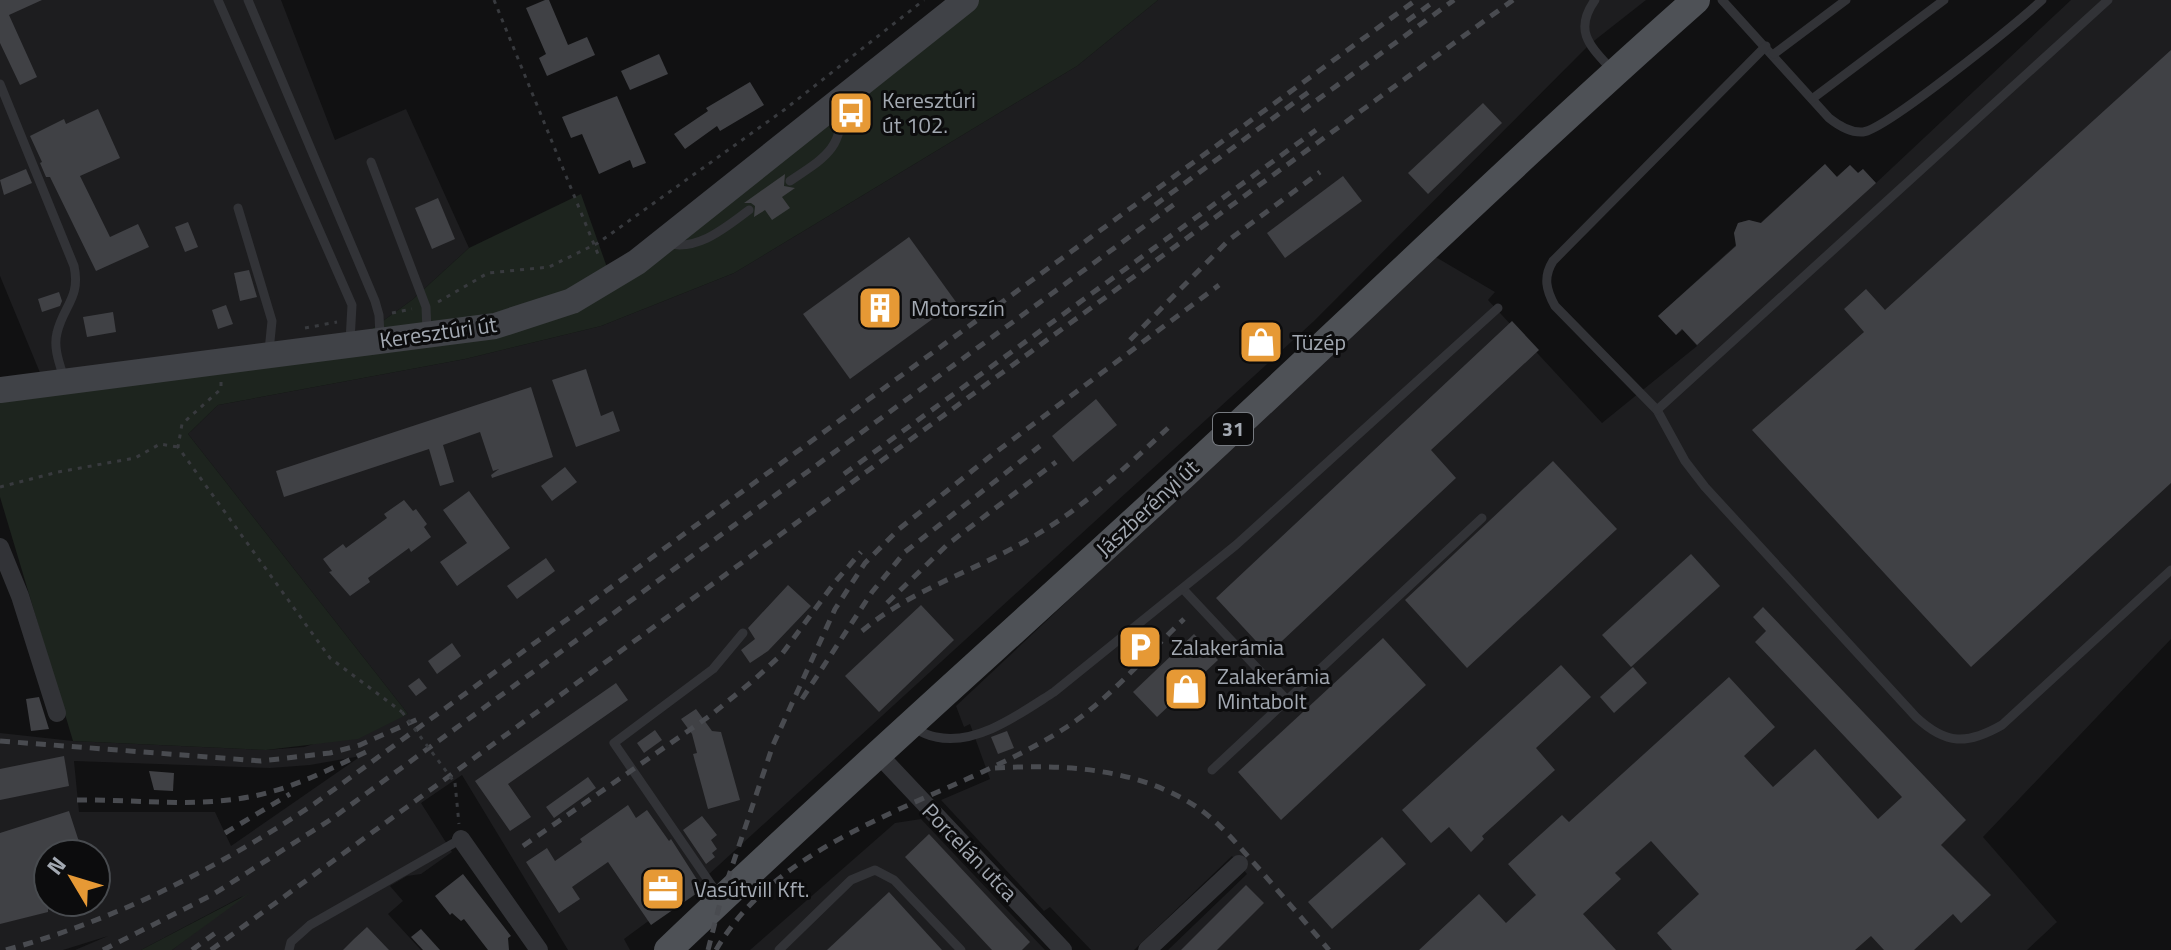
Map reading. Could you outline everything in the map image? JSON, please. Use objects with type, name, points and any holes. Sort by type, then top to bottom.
[{"type":"main road","name":"Keresztúri út","points":[[0,390],[222,360],[269,344],[380,328],[428,334],[495,326],[572,301],[637,262],[966,0]]},
{"type":"main road","name":"Jászberényi út","points":[[668,950],[1696,0]]},
{"type":"street","points":[[0,547],[20,596],[57,713]]},
{"type":"street","points":[[0,599],[20,596]]},
{"type":"street","name":"Porcelán utca","points":[[878,754],[1063,950]]},
{"type":"street","points":[[461,839],[539,950]]},
{"type":"street","points":[[1147,950],[1239,864]]},
{"type":"lane","points":[[218,0],[352,305],[351,332]]},
{"type":"lane","points":[[248,0],[339,213],[380,328]]},
{"type":"lane","points":[[1595,0],[1585,18],[1585,32],[1590,44],[1614,73]]},
{"type":"lane","points":[[1722,0],[1841,127],[1865,132],[1879,126],[2042,0]]},
{"type":"lane","points":[[1774,54],[1846,0]]},
{"type":"lane","points":[[1812,99],[1944,0]]},
{"type":"lane","points":[[1657,410],[2108,0]]},
{"type":"lane","points":[[1766,46],[1553,261],[1546,287],[1555,306],[1657,410],[1685,461],[1705,487],[1916,717],[1938,735],[1949,739],[1971,739],[2002,725],[2171,570]]},
{"type":"lane","points":[[0,84],[78,284],[56,334],[57,353],[65,381]]},
{"type":"lane","points":[[790,181],[836,146],[842,124],[841,100]]},
{"type":"lane","points":[[371,162],[426,307],[428,334]]},
{"type":"lane","points":[[238,208],[272,321],[269,344]]},
{"type":"lane","points":[[663,242],[678,247],[698,242],[723,230],[749,210]]},
{"type":"lane","points":[[909,726],[935,737],[962,738],[986,731],[1025,711],[1067,683],[1236,545],[1498,308]]},
{"type":"lane","points":[[1212,770],[1482,518]]},
{"type":"lane","points":[[1183,589],[1287,700]]},
{"type":"lane","points":[[721,899],[614,743],[713,669],[743,633]]},
{"type":"lane","points":[[289,950],[291,942],[310,925],[461,839]]},
{"type":"lane","points":[[779,950],[851,880],[875,870],[894,880],[961,950]]},
{"type":"path","points":[[494,0],[609,279]]},
{"type":"path","points":[[380,328],[488,273],[549,267],[598,243],[784,110],[924,0]]},
{"type":"path","points":[[269,344],[351,332]]},
{"type":"path","points":[[178,447],[182,424],[221,389],[222,360]]},
{"type":"path","points":[[0,487],[58,472],[135,458],[160,444],[178,447],[330,658],[402,712],[455,783],[461,839]]},
{"type":"shaded area","points":[[0,0],[281,0],[335,140],[406,109],[469,248],[412,300],[358,339],[43,380],[0,276]]},
{"type":"shaded area","points":[[968,0],[1158,0],[1077,66],[734,273],[601,326],[465,359],[218,405],[188,434],[408,714],[358,739],[266,750],[73,741],[0,497],[0,387],[358,339],[412,300],[469,248],[581,194],[609,273]]},
{"type":"shaded area","points":[[1158,0],[1646,0],[1590,44],[1314,321],[696,886],[624,939],[630,950],[568,950],[462,775],[421,803],[452,852],[421,874],[407,876],[390,886],[403,901],[388,914],[421,950],[172,950],[243,896],[141,950],[75,950],[108,936],[63,950],[0,950],[0,733],[73,741],[266,750],[304,747],[408,714],[188,434],[218,405],[465,359],[601,326],[734,273],[1077,66]],"holes":[[[361,756],[231,846],[215,812],[79,812],[74,761],[270,768]]]},
{"type":"shaded area","points":[[2071,0],[2171,0],[2171,639],[1983,837],[2057,922],[2027,950],[1168,950],[1247,874],[1232,856],[1134,950],[1091,950],[1050,907],[1044,911],[941,800],[990,779],[970,724],[964,727],[956,706],[1434,256],[1495,292],[1488,300],[1602,423],[1697,346],[1683,330],[1676,335],[1658,316],[1737,244],[1734,233],[1738,223],[1749,220],[1759,224],[1825,164],[1836,177],[1850,165],[1858,173],[1863,169],[1876,183]]},
{"type":"shaded area","points":[[921,819],[1045,950],[750,950],[895,823]]},
{"type":"shaded area","points":[[250,893],[172,950],[141,950]]},
{"type":"building","points":[[0,0],[42,0],[9,15],[37,77],[20,85],[0,43]]},
{"type":"building","points":[[549,0],[568,45],[587,37],[595,55],[547,76],[539,58],[546,54],[526,8]]},
{"type":"building","points":[[2171,50],[2171,483],[1971,667],[1752,430],[1864,332],[1844,309],[1866,289],[1885,310]]},
{"type":"building","points":[[659,54],[668,74],[630,90],[621,71]]},
{"type":"building","points":[[750,82],[764,105],[720,131],[717,126],[685,149],[674,134],[708,111],[706,108]]},
{"type":"building","points":[[617,96],[646,163],[633,168],[630,160],[599,174],[582,134],[571,138],[562,117]]},
{"type":"building","points":[[1483,103],[1502,123],[1428,194],[1408,173]]},
{"type":"building","points":[[98,109],[120,158],[80,176],[110,237],[138,224],[149,247],[96,271],[50,177],[46,177],[30,136],[64,119],[66,124]]},
{"type":"building","points":[[1825,164],[1837,177],[1850,165],[1858,173],[1863,169],[1876,183],[1697,345],[1682,329],[1676,335],[1658,316],[1736,246],[1734,233],[1738,223],[1749,220],[1761,223]]},
{"type":"building","points":[[26,169],[32,183],[4,195],[0,180]]},
{"type":"building","points":[[785,174],[784,186],[795,188],[782,197],[790,208],[772,220],[765,210],[754,217],[755,206],[744,203]]},
{"type":"building","points":[[1343,176],[1362,201],[1285,258],[1267,233]]},
{"type":"building","points":[[438,198],[455,239],[432,249],[415,208]]},
{"type":"building","points":[[188,222],[198,247],[185,252],[175,227]]},
{"type":"building","name":"Motorszín","points":[[909,237],[956,302],[850,379],[803,314]]},
{"type":"building","points":[[249,270],[257,297],[240,301],[234,273]]},
{"type":"building","points":[[59,292],[60,306],[42,312],[38,299]]},
{"type":"building","points":[[226,305],[233,324],[218,329],[212,310]]},
{"type":"building","points":[[113,312],[116,332],[87,337],[83,317]]},
{"type":"building","points":[[1512,321],[1539,350],[1431,450],[1456,478],[1268,654],[1216,598]]},
{"type":"building","points":[[586,369],[601,416],[613,411],[620,431],[576,447],[552,380]]},
{"type":"building","points":[[531,387],[553,457],[492,478],[491,475],[499,469],[493,471],[480,432],[443,445],[454,482],[440,486],[429,449],[284,497],[276,471]]},
{"type":"building","points":[[1096,399],[1117,425],[1073,462],[1052,436]]},
{"type":"building","points":[[1553,461],[1617,529],[1467,668],[1405,600]]},
{"type":"building","points":[[565,467],[577,482],[552,501],[541,486]]},
{"type":"building","points":[[469,491],[510,548],[457,586],[440,562],[467,543],[443,510]]},
{"type":"building","points":[[404,500],[413,511],[416,509],[427,524],[424,527],[431,537],[411,552],[409,548],[368,578],[370,582],[350,596],[329,572],[332,571],[323,559],[343,544],[346,548],[387,518],[384,514]]},
{"type":"building","points":[[1691,554],[1720,586],[1631,667],[1602,635]]},
{"type":"building","points":[[546,558],[555,571],[517,599],[507,586]]},
{"type":"building","points":[[788,585],[811,606],[768,651],[750,663],[741,650],[755,639],[748,628]]},
{"type":"building","points":[[921,605],[954,640],[879,712],[845,676]]},
{"type":"building","points":[[1763,607],[1966,820],[1941,845],[1991,895],[1961,923],[1953,914],[1914,950],[1884,950],[1871,936],[1855,950],[1672,950],[1657,933],[1699,894],[1651,841],[1615,873],[1621,879],[1583,914],[1616,950],[1419,950],[1479,894],[1506,923],[1536,895],[1508,864],[1562,815],[1569,822],[1729,677],[1775,727],[1744,756],[1773,787],[1815,749],[1878,819],[1902,797],[1755,642],[1766,631],[1753,617]]},
{"type":"building","points":[[1194,634],[1218,660],[1157,717],[1133,692]]},
{"type":"building","points":[[1383,638],[1426,685],[1281,820],[1238,772]]},
{"type":"building","points":[[452,643],[461,656],[437,674],[428,661]]},
{"type":"building","points":[[1561,665],[1591,697],[1536,748],[1555,770],[1482,836],[1484,839],[1471,852],[1449,827],[1431,843],[1402,810]]},
{"type":"building","points":[[1633,667],[1647,683],[1614,713],[1600,697]]},
{"type":"building","points":[[419,678],[427,688],[416,696],[408,686]]},
{"type":"building","points":[[616,683],[628,700],[508,784],[531,817],[510,831],[475,781]]},
{"type":"building","points":[[39,697],[49,729],[31,731],[26,699]]},
{"type":"building","points":[[696,709],[712,731],[721,732],[740,800],[708,809],[693,754],[697,753],[692,734],[681,719]]},
{"type":"building","points":[[655,730],[662,740],[644,753],[637,743]]},
{"type":"building","points":[[1007,731],[1014,748],[998,754],[991,737]]},
{"type":"building","points":[[64,756],[69,786],[0,800],[0,769]]},
{"type":"building","points":[[149,771],[174,773],[173,791],[154,790]]},
{"type":"building","points":[[588,777],[596,788],[554,818],[546,807]]},
{"type":"building","points":[[628,805],[636,818],[647,810],[669,841],[671,839],[703,889],[651,925],[608,862],[572,887],[580,899],[559,913],[526,862],[547,848],[555,861]]},
{"type":"building","points":[[69,811],[78,838],[32,838],[32,916],[0,924],[0,833]]},
{"type":"building","points":[[702,816],[717,835],[711,840],[717,849],[712,853],[715,857],[706,864],[683,830]]},
{"type":"building","points":[[929,834],[1030,942],[1022,950],[992,950],[905,857]]},
{"type":"building","points":[[1382,837],[1406,864],[1332,929],[1308,902]]},
{"type":"building","points":[[463,874],[511,936],[508,938],[509,950],[488,950],[464,919],[461,921],[452,913],[450,915],[435,896]]},
{"type":"building","points":[[1246,885],[1264,903],[1217,950],[1181,950]]},
{"type":"building","points":[[889,892],[942,950],[827,950]]},
{"type":"building","points":[[367,927],[389,950],[343,950],[354,939]]},
{"type":"building","points":[[421,929],[440,950],[423,950],[411,937]]},
{"type":"railway","points":[[6,950],[88,923],[166,889],[241,849],[314,804],[1416,0]]},
{"type":"railway","points":[[1407,21],[1436,0]]},
{"type":"railway","points":[[1302,111],[1454,0]]},
{"type":"railway","points":[[211,950],[1513,0]]},
{"type":"railway","points":[[1155,205],[1310,91]]},
{"type":"railway","points":[[844,474],[1316,130]]},
{"type":"railway","points":[[1130,340],[1230,239],[1320,172]]},
{"type":"railway","points":[[103,950],[212,895],[330,820],[1176,203]]},
{"type":"railway","points":[[708,950],[721,899],[773,745],[835,609],[865,563],[899,529],[992,455],[1219,285]]},
{"type":"railway","points":[[862,631],[922,592],[1048,528],[1102,488],[1168,428]]},
{"type":"railway","points":[[802,699],[872,592],[905,552],[1040,446]]},
{"type":"railway","points":[[887,603],[948,544],[1056,462]]},
{"type":"railway","points":[[523,846],[711,715],[755,679],[782,654],[861,552]]},
{"type":"railway","points":[[716,950],[746,909],[784,875],[827,846],[874,821],[1018,755],[1062,730],[1110,692],[1184,619]]},
{"type":"railway","points":[[0,741],[261,761],[330,753],[360,745],[418,719]]},
{"type":"railway","points":[[77,800],[199,802],[247,797],[295,784],[368,751]]},
{"type":"railway","points":[[995,768],[1076,768],[1128,777],[1178,796],[1201,810],[1225,831],[1329,950]]},
{"type":"railway","points":[[225,833],[290,794]]},
{"type":"railway","points":[[192,950],[218,931]]},
{"type":"place","name":"Keresztúri út 102.","points":[[851,113]]},
{"type":"place","name":"Motorszín","points":[[880,308]]},
{"type":"place","name":"Tüzép","points":[[1261,342]]},
{"type":"place","name":"Zalakerámia","points":[[1140,647]]},
{"type":"place","name":"Zalakerámia Mintabolt","points":[[1186,689]]},
{"type":"place","name":"Vasútvill Kft.","points":[[663,889]]}]
